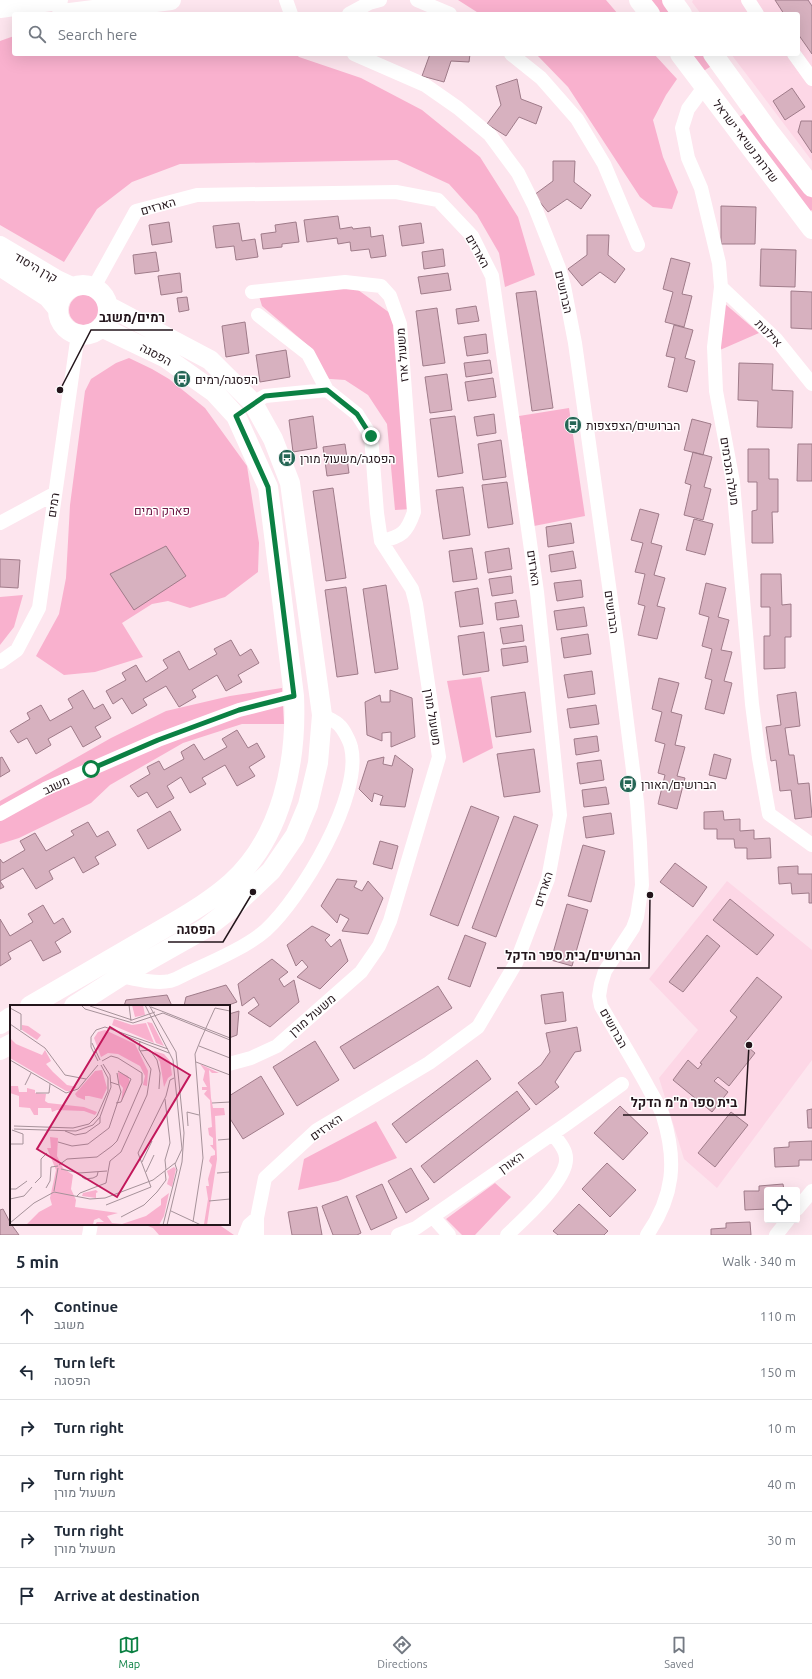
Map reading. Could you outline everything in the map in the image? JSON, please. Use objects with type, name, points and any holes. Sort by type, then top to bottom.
[{"type":"street","points":[[0,8],[58,0]]},
{"type":"street","points":[[78,12],[171,0]]},
{"type":"street","points":[[286,0],[290,12]]},
{"type":"street","points":[[353,12],[369,3],[380,0]]},
{"type":"street","points":[[417,0],[445,12]]},
{"type":"street","points":[[639,0],[648,12]]},
{"type":"street","points":[[672,0],[681,12]]},
{"type":"street","points":[[748,0],[756,12]]},
{"type":"street","points":[[0,22],[12,20]]},
{"type":"street","name":"הברושים","points":[[359,56],[424,85],[458,108],[490,135],[518,173],[559,268],[564,286],[574,343],[618,648],[637,802],[642,885],[637,917],[632,928],[605,971],[600,984],[599,996],[601,1006],[663,1115],[672,1157],[671,1181],[666,1199],[659,1218],[647,1235]]},
{"type":"street","points":[[514,56],[541,78],[577,119],[604,164],[638,245]]},
{"type":"street","name":"שדרות נשיאי ישראל","points":[[682,56],[812,229]]},
{"type":"street","name":"שדרות נשיאי ישראל","points":[[714,56],[770,133],[812,187]]},
{"type":"street","points":[[796,56],[812,78]]},
{"type":"street","name":"מעלה הכרמים","points":[[705,86],[688,109],[682,128],[688,158],[701,188],[719,263],[721,287],[714,347],[716,391],[733,482],[750,676],[759,758],[769,814],[812,845]]},
{"type":"street","name":"הארזים","points":[[94,287],[136,211],[196,196],[396,192],[438,200],[472,236],[492,276],[537,592],[560,815],[548,879],[516,963],[478,1027],[428,1063],[317,1130],[265,1178],[257,1218],[257,1235]]},
{"type":"street","name":"קרן היסוד","points":[[0,246],[57,280],[72,287]]},
{"type":"street","name":"קרן היסוד","points":[[0,266],[48,296],[58,309]]},
{"type":"street","name":"משעול ארז","points":[[252,292],[345,282],[381,286],[390,296],[400,324],[414,512],[409,528],[394,538],[381,541]]},
{"type":"street","points":[[83,284],[94,287],[104,295],[108,306],[107,319],[96,332],[78,334],[72,332],[65,327],[60,320],[58,309],[62,296],[72,287],[83,284]]},
{"type":"street","name":"אילנות","points":[[721,287],[776,339],[812,384]]},
{"type":"street","name":"הפסגה","points":[[76,1005],[121,976],[206,928],[234,907],[271,871],[295,836],[308,805],[318,763],[322,715],[290,483],[273,439],[253,403],[210,360],[108,306]]},
{"type":"street","points":[[236,416],[265,396],[327,390],[308,354],[258,315]]},
{"type":"street","name":"הפסגה","points":[[32,1005],[195,909],[231,883],[252,860],[276,818],[292,765],[296,723],[294,696],[268,487],[236,416],[214,392],[166,358],[101,327]]},
{"type":"street","name":"רמים","points":[[0,662],[17,650],[39,608],[54,494],[78,334]]},
{"type":"street","name":"משעול מורן","points":[[230,1064],[251,1058],[276,1046],[362,972],[379,946],[390,921],[439,757],[414,597],[412,590],[404,576],[381,541],[377,513],[371,436],[357,414],[327,390]]},
{"type":"street","points":[[0,523],[54,494]]},
{"type":"street","name":"משגב","points":[[0,814],[45,789],[158,740],[239,710],[294,696]]},
{"type":"street","points":[[109,960],[121,976],[156,982],[170,981],[219,958],[266,930],[294,898],[323,850],[347,798],[353,765],[351,746],[340,726],[322,715]]},
{"type":"street","points":[[0,1024],[10,1018]]},
{"type":"street","points":[[0,1050],[10,1045]]},
{"type":"street","name":"האורן","points":[[398,1235],[416,1228],[433,1217],[622,1084]]},
{"type":"street","points":[[506,1235],[543,1200],[566,1166],[564,1148],[553,1134]]},
{"type":"street","points":[[800,1205],[812,1191]]},
{"type":"street","points":[[433,1217],[449,1235]]},
{"type":"street","name":"הארזים","points":[[245,1235],[249,1225],[257,1218]]},
{"type":"street","points":[[776,1235],[786,1223]]},
{"type":"street","points":[[88,1235],[91,1225]]},
{"type":"shaded area","points":[[693,0],[812,0],[812,161],[733,56],[800,56],[800,12],[700,12],[692,2]]},
{"type":"shaded area","points":[[727,881],[812,950],[812,1060],[717,1188],[684,1159],[659,1078],[698,1030],[649,979]]},
{"type":"green space","points":[[458,0],[606,0],[616,12],[477,12]]},
{"type":"green space","points":[[648,0],[664,0],[673,12],[657,12]]},
{"type":"green space","points":[[12,37],[12,56],[298,56],[361,78],[422,110],[480,157],[518,217],[535,275],[505,287],[499,253],[477,215],[449,184],[397,160],[180,164],[132,182],[97,209],[64,262],[0,225],[0,41]]},
{"type":"green space","points":[[538,56],[656,56],[677,79],[666,95],[653,120],[663,157],[678,192],[672,209],[653,207],[640,197],[568,87]]},
{"type":"green space","points":[[690,56],[706,56],[713,65],[702,72]]},
{"type":"green space","points":[[745,113],[812,198],[812,210],[808,213],[738,118]]},
{"type":"green space","points":[[354,287],[394,316],[412,509],[395,510],[387,424],[368,395],[345,380],[317,378],[311,348],[262,306],[259,296]]},
{"type":"green space","points":[[84,295],[95,299],[99,310],[95,321],[84,325],[73,321],[69,310],[73,299]]},
{"type":"green space","points":[[724,303],[759,333],[720,350]]},
{"type":"green space","name":"פארק רמים","points":[[129,358],[169,379],[205,408],[247,466],[259,543],[258,572],[225,597],[190,608],[168,601],[152,604],[122,623],[143,657],[95,672],[64,675],[36,656],[59,614],[66,578],[70,505],[85,391],[91,379],[116,363]]},
{"type":"green space","points":[[569,408],[585,516],[534,526],[519,416]]},
{"type":"green space","points":[[23,595],[14,627],[0,645],[0,597]]},
{"type":"green space","points":[[481,677],[493,748],[463,763],[447,681]]},
{"type":"green space","points":[[282,688],[284,724],[242,724],[183,743],[110,785],[91,803],[19,838],[0,844],[0,801],[111,738],[166,711],[230,696]]},
{"type":"green space","points":[[376,1121],[397,1158],[338,1181],[298,1190],[304,1159]]},
{"type":"green space","points":[[495,1183],[511,1197],[475,1235],[462,1235],[446,1219]]},
{"type":"green space","points":[[146,1225],[219,1225],[234,1235],[159,1235],[153,1228]]},
{"type":"building","points":[[775,0],[808,0],[812,6],[812,54],[800,37],[800,12],[783,12]]},
{"type":"building","points":[[429,56],[470,56],[469,62],[451,61],[444,82],[422,76]]},
{"type":"building","points":[[517,79],[521,99],[542,107],[536,124],[519,117],[506,136],[487,124],[501,105],[496,86]]},
{"type":"building","points":[[792,88],[805,107],[785,120],[773,101]]},
{"type":"building","points":[[801,121],[812,121],[812,153],[798,132]]},
{"type":"building","points":[[553,161],[575,161],[574,182],[591,195],[581,209],[567,199],[548,212],[534,195],[553,181]]},
{"type":"building","points":[[721,206],[756,207],[755,244],[721,244]]},
{"type":"building","points":[[338,216],[340,229],[370,227],[371,237],[383,235],[386,256],[371,258],[369,249],[351,251],[350,242],[338,244],[337,238],[307,242],[304,220]]},
{"type":"building","points":[[169,222],[172,242],[152,245],[149,225]]},
{"type":"building","points":[[296,222],[299,242],[282,244],[282,247],[263,249],[261,234],[276,232],[275,225]]},
{"type":"building","points":[[239,223],[242,241],[255,239],[258,257],[236,260],[234,246],[216,248],[213,226]]},
{"type":"building","points":[[421,223],[424,243],[402,246],[399,226]]},
{"type":"building","points":[[587,235],[609,235],[608,255],[625,269],[615,283],[600,272],[582,286],[568,269],[587,255]]},
{"type":"building","points":[[443,249],[445,266],[424,269],[422,252]]},
{"type":"building","points":[[761,249],[796,250],[795,287],[760,286]]},
{"type":"building","points":[[156,252],[159,271],[135,274],[133,255]]},
{"type":"building","points":[[671,258],[690,263],[682,294],[692,296],[684,327],[665,322],[673,292],[663,289]]},
{"type":"building","points":[[180,273],[182,292],[161,295],[158,276]]},
{"type":"building","points":[[448,273],[451,290],[421,294],[418,277]]},
{"type":"building","points":[[536,291],[553,408],[532,411],[516,293]]},
{"type":"building","points":[[791,291],[812,292],[812,329],[791,328]]},
{"type":"building","points":[[187,297],[189,310],[179,312],[177,298]]},
{"type":"building","points":[[476,306],[479,321],[458,324],[456,309]]},
{"type":"building","points":[[437,308],[445,363],[423,366],[416,311]]},
{"type":"building","points":[[245,322],[249,353],[226,357],[222,326]]},
{"type":"building","points":[[674,325],[693,330],[685,358],[695,361],[687,392],[668,387],[675,358],[666,356]]},
{"type":"building","points":[[486,334],[488,353],[467,356],[464,337]]},
{"type":"building","points":[[286,350],[290,377],[260,382],[256,355]]},
{"type":"building","points":[[490,360],[492,373],[466,377],[464,363]]},
{"type":"building","points":[[739,363],[773,364],[772,390],[793,391],[792,428],[757,427],[758,401],[738,400]]},
{"type":"building","points":[[447,374],[452,410],[430,413],[425,377]]},
{"type":"building","points":[[493,378],[496,397],[468,401],[465,382]]},
{"type":"building","points":[[494,414],[496,433],[477,436],[474,417]]},
{"type":"building","points":[[313,416],[317,448],[293,452],[289,420]]},
{"type":"building","points":[[455,416],[463,473],[438,477],[430,419]]},
{"type":"building","points":[[692,419],[711,424],[703,455],[684,450]]},
{"type":"building","points":[[501,440],[506,477],[483,480],[478,444]]},
{"type":"building","points":[[345,444],[349,473],[327,476],[323,447]]},
{"type":"building","points":[[798,444],[812,444],[812,481],[797,481]]},
{"type":"building","points":[[748,449],[769,449],[769,479],[778,479],[778,512],[772,512],[773,543],[752,543],[752,511],[757,510],[757,482],[748,482]]},
{"type":"building","points":[[693,452],[712,457],[704,487],[711,489],[703,520],[684,515],[691,485],[685,483]]},
{"type":"building","points":[[507,482],[513,524],[488,528],[482,485]]},
{"type":"building","points":[[463,487],[470,535],[443,539],[436,490]]},
{"type":"building","points":[[333,488],[346,578],[326,581],[313,491]]},
{"type":"building","points":[[640,509],[659,514],[651,543],[662,546],[654,575],[665,578],[657,606],[665,608],[657,639],[638,635],[645,606],[638,604],[645,574],[635,572],[643,543],[631,540]]},
{"type":"building","points":[[694,519],[713,524],[705,555],[686,550]]},
{"type":"building","points":[[571,523],[574,543],[548,547],[546,527]]},
{"type":"building","points":[[166,546],[186,576],[134,610],[110,574]]},
{"type":"building","points":[[472,548],[477,579],[453,582],[449,551]]},
{"type":"building","points":[[509,548],[512,569],[488,573],[485,552]]},
{"type":"building","points":[[573,551],[576,568],[551,572],[549,555]]},
{"type":"building","points":[[0,559],[20,560],[18,588],[0,587]]},
{"type":"building","points":[[761,574],[781,574],[782,605],[791,604],[791,637],[785,637],[785,668],[764,669],[764,636],[770,636],[770,607],[761,607]]},
{"type":"building","points":[[511,576],[513,593],[492,596],[489,579]]},
{"type":"building","points":[[581,580],[583,597],[557,601],[554,583]]},
{"type":"building","points":[[706,583],[726,588],[718,617],[729,620],[721,650],[732,652],[724,681],[732,683],[724,714],[705,709],[712,680],[705,678],[712,649],[702,646],[709,617],[699,614]]},
{"type":"building","points":[[386,585],[398,669],[375,673],[363,589]]},
{"type":"building","points":[[346,587],[358,674],[337,677],[325,590]]},
{"type":"building","points":[[478,588],[483,624],[460,627],[455,592]]},
{"type":"building","points":[[516,600],[519,617],[497,620],[495,603]]},
{"type":"building","points":[[584,607],[587,626],[557,630],[554,611]]},
{"type":"building","points":[[522,625],[524,641],[503,644],[500,628]]},
{"type":"building","points":[[484,632],[489,671],[463,675],[458,636]]},
{"type":"building","points":[[588,634],[591,654],[564,658],[561,638]]},
{"type":"building","points":[[231,640],[240,656],[251,649],[259,663],[238,675],[242,682],[226,691],[217,675],[192,690],[196,697],[179,707],[166,686],[143,699],[147,705],[132,714],[122,698],[113,704],[106,691],[126,680],[122,673],[136,665],[146,682],[168,668],[163,660],[179,651],[189,670],[217,654],[214,649]]},
{"type":"building","points":[[526,646],[528,662],[503,666],[501,649]]},
{"type":"building","points":[[592,671],[595,694],[568,698],[564,675]]},
{"type":"building","points":[[659,678],[679,683],[671,712],[682,715],[675,745],[685,747],[677,776],[685,778],[677,809],[658,804],[665,775],[658,773],[665,744],[655,741],[662,712],[652,709]]},
{"type":"building","points":[[83,690],[94,709],[103,704],[111,718],[95,727],[101,737],[83,747],[71,726],[48,739],[51,745],[36,754],[27,738],[18,743],[10,731],[30,719],[27,713],[41,705],[50,721],[73,708],[68,699]]},
{"type":"building","points":[[390,690],[412,698],[415,737],[391,747],[391,732],[382,733],[382,741],[367,735],[365,702],[380,695],[381,702],[390,702]]},
{"type":"building","points":[[525,692],[531,732],[496,737],[491,697]]},
{"type":"building","points":[[796,692],[800,726],[785,728],[789,755],[794,755],[798,784],[809,783],[812,817],[795,819],[791,790],[780,791],[776,760],[771,761],[766,727],[781,725],[777,695]]},
{"type":"building","points":[[596,705],[599,724],[570,728],[567,709]]},
{"type":"building","points":[[237,730],[248,748],[257,743],[265,757],[249,767],[255,776],[237,786],[225,765],[202,778],[206,784],[190,793],[181,777],[167,786],[174,798],[157,808],[147,792],[138,797],[130,786],[150,774],[147,767],[159,761],[164,770],[184,759],[181,752],[194,744],[204,760],[227,747],[222,739]]},
{"type":"building","points":[[597,736],[599,751],[576,755],[574,739]]},
{"type":"building","points":[[534,749],[540,792],[504,797],[497,754]]},
{"type":"building","points":[[714,754],[731,759],[726,779],[709,775]]},
{"type":"building","points":[[395,755],[413,769],[405,807],[380,805],[383,796],[374,793],[372,802],[359,789],[368,761],[384,757],[383,764],[392,766]]},
{"type":"building","points":[[2,757],[10,771],[0,777],[0,758]]},
{"type":"building","points":[[601,760],[604,780],[580,784],[577,763]]},
{"type":"building","points":[[606,787],[609,804],[584,807],[582,790]]},
{"type":"building","points":[[471,806],[499,817],[458,926],[430,915]]},
{"type":"building","points":[[170,811],[181,830],[148,849],[137,830]]},
{"type":"building","points":[[723,811],[724,820],[740,819],[740,831],[754,830],[754,839],[770,838],[771,858],[747,859],[747,848],[735,848],[734,839],[717,839],[717,829],[704,829],[704,812]]},
{"type":"building","points":[[611,813],[614,834],[586,838],[583,817]]},
{"type":"building","points":[[514,816],[538,825],[496,937],[472,928]]},
{"type":"building","points":[[88,822],[97,837],[108,831],[116,845],[95,857],[99,864],[83,873],[74,857],[49,871],[53,879],[36,889],[23,868],[0,881],[0,859],[3,863],[25,850],[20,841],[35,833],[46,851],[74,835],[71,831]]},
{"type":"building","points":[[380,841],[398,846],[392,869],[373,864]]},
{"type":"building","points":[[583,845],[605,851],[591,902],[568,896]]},
{"type":"building","points":[[675,863],[707,887],[693,907],[660,882]]},
{"type":"building","points":[[798,866],[798,874],[812,874],[812,903],[809,903],[809,893],[792,894],[791,883],[779,884],[778,867]]},
{"type":"building","points":[[337,879],[357,881],[354,887],[362,891],[368,881],[383,898],[368,934],[342,931],[349,919],[340,914],[337,923],[321,906]]},
{"type":"building","points":[[0,881],[4,887],[0,889]]},
{"type":"building","points":[[730,899],[774,935],[757,955],[713,920]]},
{"type":"building","points":[[567,904],[588,910],[572,966],[551,960]]},
{"type":"building","points":[[43,905],[54,924],[63,918],[71,932],[55,942],[61,952],[43,961],[31,940],[8,953],[11,959],[0,966],[0,919],[10,936],[33,922],[28,914]]},
{"type":"building","points":[[312,926],[330,935],[325,940],[331,947],[340,939],[348,961],[320,989],[297,977],[308,967],[302,960],[296,966],[287,945]]},
{"type":"building","points":[[465,935],[486,943],[470,987],[448,979]]},
{"type":"building","points":[[707,935],[720,946],[683,992],[669,982]]},
{"type":"building","points":[[272,959],[288,972],[279,979],[284,987],[294,980],[299,1002],[270,1027],[248,1013],[259,1005],[254,997],[242,1006],[238,984]]},
{"type":"building","points":[[757,977],[782,997],[744,1044],[755,1053],[729,1086],[718,1077],[714,1081],[728,1092],[712,1112],[673,1080],[688,1060],[698,1069],[702,1064],[700,1063],[737,1017],[730,1011]]},
{"type":"building","points":[[226,985],[237,1002],[229,1005],[184,1005],[186,997]]},
{"type":"building","points":[[438,986],[452,1008],[354,1069],[340,1047]]},
{"type":"building","points":[[563,992],[566,1021],[545,1024],[541,995]]},
{"type":"building","points":[[167,995],[172,1005],[124,1005],[126,1000]]},
{"type":"building","points":[[239,1011],[237,1035],[230,1038],[230,1014]]},
{"type":"building","points":[[577,1027],[581,1051],[575,1052],[555,1082],[559,1087],[536,1105],[518,1083],[541,1065],[550,1052],[546,1033]]},
{"type":"building","points":[[315,1041],[339,1080],[297,1106],[273,1067]]},
{"type":"building","points":[[477,1060],[491,1079],[406,1143],[392,1124]]},
{"type":"building","points":[[261,1076],[284,1114],[243,1139],[230,1119],[230,1095]]},
{"type":"building","points":[[517,1091],[530,1109],[434,1183],[421,1166]]},
{"type":"building","points":[[620,1106],[648,1133],[623,1160],[594,1133]]},
{"type":"building","points":[[812,1109],[812,1128],[808,1128],[807,1110]]},
{"type":"building","points":[[731,1112],[748,1125],[715,1167],[698,1153]]},
{"type":"building","points":[[812,1141],[812,1160],[799,1160],[799,1166],[775,1167],[774,1148],[789,1147],[789,1142]]},
{"type":"building","points":[[607,1163],[636,1190],[610,1217],[582,1189]]},
{"type":"building","points":[[411,1168],[429,1199],[406,1213],[388,1181]]},
{"type":"building","points":[[382,1184],[397,1218],[371,1230],[356,1196]]},
{"type":"building","points":[[783,1184],[784,1187],[764,1187],[764,1209],[745,1210],[744,1191],[759,1191],[759,1186]]},
{"type":"building","points":[[347,1196],[361,1233],[357,1235],[333,1235],[322,1206]]},
{"type":"building","points":[[579,1204],[608,1231],[604,1235],[558,1235],[553,1231]]},
{"type":"building","points":[[317,1207],[322,1235],[292,1235],[288,1212]]},
{"type":"building","points":[[3,1209],[10,1225],[12,1225],[19,1235],[0,1235],[0,1210]]},
{"type":"building","points":[[750,1222],[751,1235],[711,1235],[711,1229],[726,1228],[726,1223]]},
{"type":"place","name":"הפסגה/רמים","points":[[182,379]]},
{"type":"place","name":"רמים/משגב","points":[[60,390]]},
{"type":"place","name":"הברושים/הצפצפות","points":[[573,425]]},
{"type":"place","name":"הפסגה/משעול מורן","points":[[287,458]]},
{"type":"place","name":"הברושים/האורן","points":[[628,784]]},
{"type":"place","name":"הפסגה","points":[[253,892]]},
{"type":"place","name":"הברושים/בית ספר הדקל","points":[[650,895]]},
{"type":"place","name":"בית ספר מ\"מ הדקל","points":[[749,1045]]},
{"type":"route","points":[[91,769],[158,740],[239,710],[294,696],[268,487],[236,416],[265,396],[327,390],[357,414],[371,436]]}]
